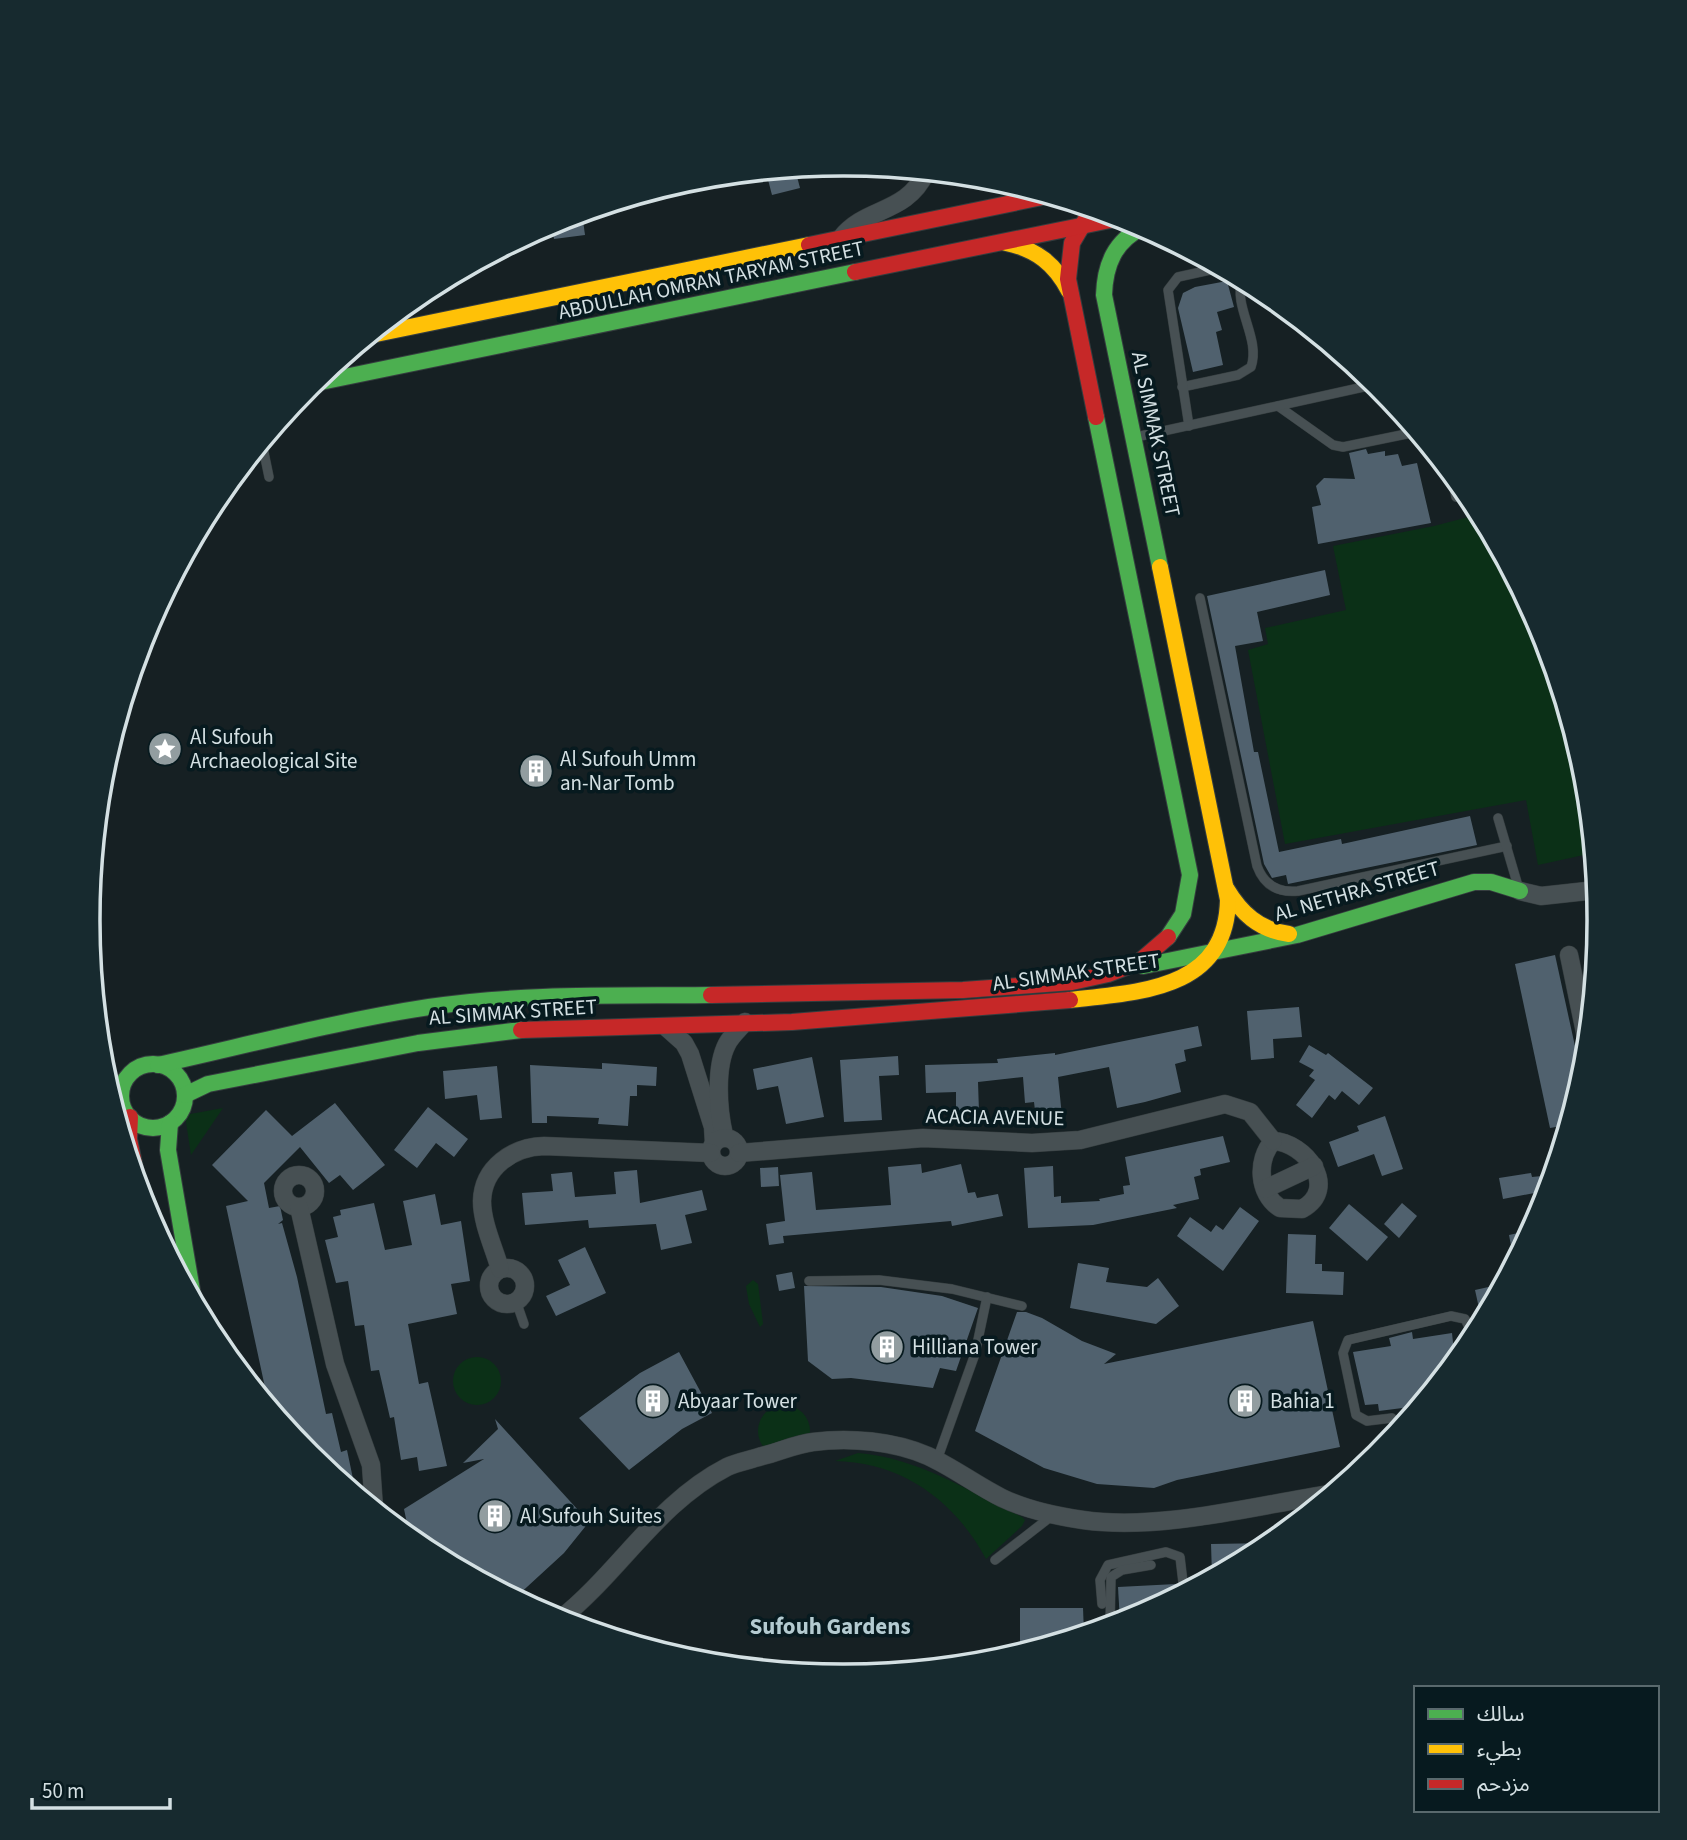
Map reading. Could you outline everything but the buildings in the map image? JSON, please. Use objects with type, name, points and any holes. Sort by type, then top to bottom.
[{"type":"street","points":[[841,238],[859,222],[900,205],[915,192],[921,181]]},
{"type":"street","name":"ABDULLAH OMRAN TARYAM STREET","points":[[390,331],[1028,200]]},
{"type":"street","name":"AL SIMMAK STREET","points":[[128,1076],[137,1069],[343,1023],[431,1007],[521,998],[962,990],[1078,979],[1129,969],[1148,959],[1165,945],[1179,925],[1189,893],[1190,875],[1071,297],[1068,261],[1079,226],[1086,217]]},
{"type":"street","name":"ABDULLAH OMRAN TARYAM STREET","points":[[334,379],[1099,222]]},
{"type":"street","name":"AL SIMMAK STREET","points":[[186,1095],[208,1084],[449,1038],[545,1028],[666,1027],[936,1012],[1115,993],[1180,979],[1201,967],[1217,950],[1227,926],[1226,887],[1104,295],[1104,279],[1115,250],[1131,234]]},
{"type":"street","points":[[999,242],[1018,245],[1044,258],[1063,279],[1071,297]]},
{"type":"street","name":"AL NETHRA STREET","points":[[1129,969],[1297,935],[1474,882],[1491,882],[1541,896],[1586,891]]},
{"type":"street","points":[[1226,887],[1235,904],[1259,925],[1284,934],[1297,935]]},
{"type":"street","points":[[1569,955],[1581,1014]]},
{"type":"street","points":[[500,1269],[484,1214],[484,1188],[497,1165],[518,1150],[544,1146],[717,1145],[735,1142],[739,1153],[736,1160],[726,1166],[716,1163],[717,1145],[720,1066],[728,1042],[745,1023]]},
{"type":"street","points":[[666,1027],[684,1043],[690,1054],[717,1145]]},
{"type":"street","points":[[125,1112],[149,1128],[170,1123],[178,1116],[186,1095],[177,1075],[158,1065]]},
{"type":"street","points":[[122,1101],[123,1086],[128,1076]]},
{"type":"street","name":"ACACIA AVENUE","points":[[739,1153],[923,1138],[1068,1142],[1104,1137],[1225,1104],[1250,1112],[1273,1141],[1296,1147],[1314,1166]]},
{"type":"street","points":[[170,1123],[168,1150],[189,1274]]},
{"type":"street","points":[[1265,1189],[1314,1166],[1318,1180],[1317,1194],[1302,1209],[1280,1208],[1270,1200],[1265,1189],[1262,1164],[1273,1141]]},
{"type":"street","points":[[299,1207],[335,1364],[371,1465],[373,1495]]},
{"type":"street","points":[[500,1269],[511,1269],[521,1275],[523,1292],[516,1301],[505,1304],[491,1294],[489,1283],[500,1269]]},
{"type":"street","points":[[570,1611],[596,1589],[659,1517],[688,1492],[729,1466],[813,1442],[882,1444],[937,1460],[1003,1499],[1053,1516],[1117,1523],[1163,1520],[1312,1497]]},
{"type":"lane","points":[[1189,426],[1168,290],[1178,276],[1205,271]]},
{"type":"lane","points":[[1182,387],[1238,375],[1251,367],[1253,352],[1241,292]]},
{"type":"lane","points":[[1134,438],[1362,387]]},
{"type":"lane","points":[[1278,406],[1333,446],[1343,447],[1406,434]]},
{"type":"lane","points":[[264,453],[270,477]]},
{"type":"lane","points":[[1200,598],[1257,866],[1268,884],[1287,892],[1298,891],[1507,846]]},
{"type":"lane","points":[[1498,818],[1520,891]]},
{"type":"lane","points":[[118,1080],[128,1076]]},
{"type":"lane","points":[[809,1281],[879,1280],[952,1289],[1022,1306]]},
{"type":"lane","points":[[937,1460],[975,1354],[987,1297]]},
{"type":"lane","points":[[516,1301],[524,1324]]},
{"type":"lane","points":[[1392,1418],[1367,1422],[1356,1415],[1343,1353],[1348,1340],[1451,1316],[1465,1319],[1468,1324]]},
{"type":"lane","points":[[995,1560],[1053,1516]]},
{"type":"lane","points":[[1102,1604],[1100,1580],[1108,1565],[1166,1552],[1180,1558],[1183,1581]]},
{"type":"lane","points":[[1110,1614],[1111,1577],[1122,1570],[1151,1565]]},
{"type":"green space","points":[[1468,517],[1511,591],[1531,635],[1562,728],[1573,775],[1584,855],[1538,865],[1526,800],[1285,844],[1248,650],[1268,644],[1265,628],[1346,610],[1333,546]]},
{"type":"green space","points":[[223,1108],[191,1155],[185,1115]]},
{"type":"green space","points":[[753,1280],[758,1284],[763,1324],[760,1327],[749,1304],[746,1286]]},
{"type":"green space","points":[[477,1357],[494,1364],[501,1381],[494,1398],[477,1405],[460,1398],[453,1381],[460,1364]]},
{"type":"green space","points":[[784,1405],[794,1407],[802,1413],[808,1421],[808,1441],[802,1449],[794,1455],[784,1457],[774,1455],[766,1449],[760,1441],[758,1431],[760,1421],[766,1413],[774,1407]]},
{"type":"green space","points":[[858,1453],[902,1461],[922,1469],[1025,1520],[1022,1526],[986,1559],[959,1519],[924,1489],[883,1469],[835,1461]]},
{"type":"traffic: fast","points":[[1131,234],[1113,255],[1104,295],[1160,567]]},
{"type":"traffic: fast","points":[[334,379],[855,272]]},
{"type":"traffic: fast","points":[[1096,417],[1190,875],[1183,914],[1168,937]]},
{"type":"traffic: fast","points":[[1143,966],[1297,935],[1474,882],[1491,882],[1520,891]]},
{"type":"traffic: fast","points":[[158,1065],[361,1019],[429,1007],[499,999],[711,995]]},
{"type":"traffic: fast","points":[[185,1095],[208,1084],[418,1043],[521,1030]]},
{"type":"traffic: fast","points":[[121,1095],[127,1078],[135,1070],[153,1064],[171,1070],[179,1078],[185,1096]]},
{"type":"traffic: fast","points":[[124,1108],[135,1122],[147,1127],[159,1127],[171,1122],[179,1114],[185,1096]]},
{"type":"traffic: fast","points":[[170,1123],[168,1150],[189,1274]]},
{"type":"traffic: slow","points":[[1006,243],[1027,249],[1044,259],[1069,291]]},
{"type":"traffic: slow","points":[[390,331],[809,245]]},
{"type":"traffic: slow","points":[[1070,1000],[1124,994],[1174,981],[1196,969],[1212,952],[1224,930],[1228,900],[1160,567]]},
{"type":"traffic: slow","points":[[1226,888],[1252,919],[1269,929],[1289,934]]},
{"type":"traffic: jam","points":[[809,245],[1028,200]]},
{"type":"traffic: jam","points":[[1087,218],[1072,243],[1068,279],[1096,417]]},
{"type":"traffic: jam","points":[[855,272],[1099,222]]},
{"type":"traffic: jam","points":[[711,995],[963,990],[1072,982],[1108,974],[1139,962],[1168,937]]},
{"type":"traffic: jam","points":[[521,1030],[792,1022],[1070,1000]]},
{"type":"traffic: jam","points":[[130,1117],[130,1127]]},
{"type":"place","name":"Al Sufouh Archaeological Site","points":[[165,749]]},
{"type":"place","name":"Al Sufouh Umm an-Nar Tomb","points":[[536,771]]},
{"type":"place","name":"Hilliana Tower","points":[[887,1347]]},
{"type":"place","name":"Abyaar Tower","points":[[653,1401]]},
{"type":"place","name":"Bahia 1","points":[[1245,1401]]},
{"type":"place","name":"Al Sufouh Suites","points":[[495,1516]]},
{"type":"district","name":"Sufouh Gardens","points":[[830,1626]]}]
